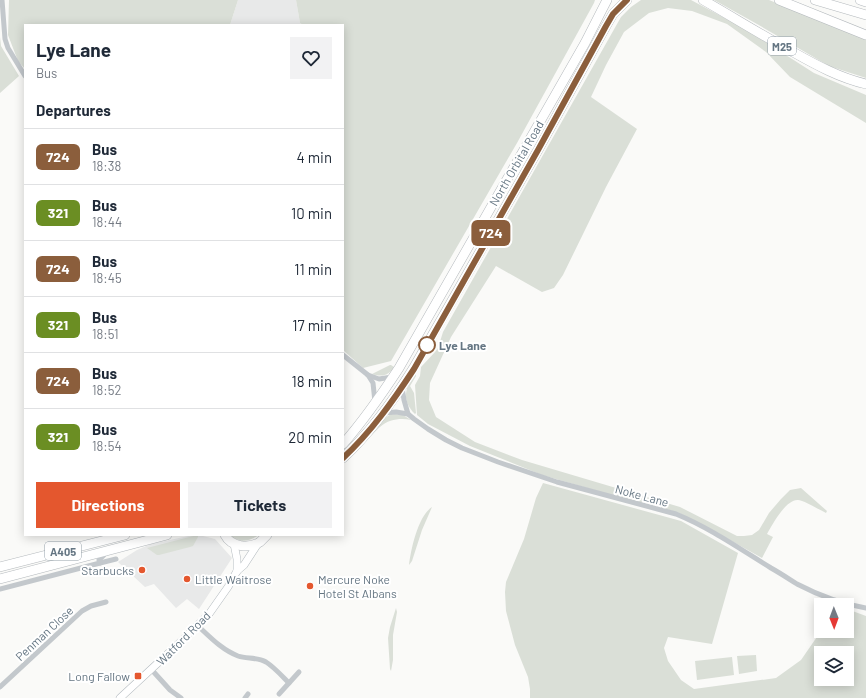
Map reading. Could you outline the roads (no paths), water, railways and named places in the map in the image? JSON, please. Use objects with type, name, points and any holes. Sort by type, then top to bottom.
[{"type":"highway","name":"North Orbital Road","points":[[344,443],[362,421],[393,376],[470,245],[585,43],[607,0]]},
{"type":"highway","name":"North Orbital Road","points":[[344,457],[384,413],[414,369],[606,26],[613,14],[627,0]]},
{"type":"highway","name":"M25","points":[[703,0],[836,75],[866,84]]},
{"type":"highway","points":[[779,0],[866,35]]},
{"type":"highway","points":[[815,0],[866,15]]},
{"type":"highway","points":[[860,0],[866,2]]},
{"type":"highway","name":"A405","points":[[0,567],[121,536]]},
{"type":"highway","name":"A405","points":[[0,579],[163,536]]},
{"type":"highway","points":[[224,536],[234,544],[246,545],[259,542],[266,536]]},
{"type":"main road","name":"Watford Road","points":[[120,698],[174,650],[209,614],[237,571],[244,565],[259,542]]},
{"type":"main road","points":[[234,544],[237,559],[237,571]]},
{"type":"street","points":[[2,0],[5,39],[8,48],[24,74]]},
{"type":"street","points":[[344,356],[368,375],[379,379],[393,376]]},
{"type":"street","points":[[368,375],[373,383],[375,403]]},
{"type":"street","points":[[384,413],[396,412],[408,414],[402,387]]},
{"type":"street","name":"Noke Lane","points":[[408,414],[446,440],[498,462],[557,482],[676,514],[722,538],[798,584],[829,598],[866,608]]},
{"type":"street","points":[[100,563],[99,560],[109,550]]},
{"type":"street","points":[[0,589],[116,559]]},
{"type":"street","name":"Penman Close","points":[[0,687],[82,611],[91,606],[106,602]]},
{"type":"street","points":[[198,626],[219,645],[232,653],[238,656],[266,662],[289,683]]},
{"type":"street","points":[[151,669],[170,690],[181,698]]},
{"type":"street","points":[[279,694],[299,672]]},
{"type":"place","name":"Lye Lane","points":[[427,345]]},
{"type":"place","name":"Starbucks","points":[[142,570]]},
{"type":"place","name":"Little Waitrose","points":[[187,579]]},
{"type":"place","name":"Mercure Noke Hotel St Albans","points":[[310,586]]},
{"type":"place","name":"Long Fallow","points":[[138,676]]}]
